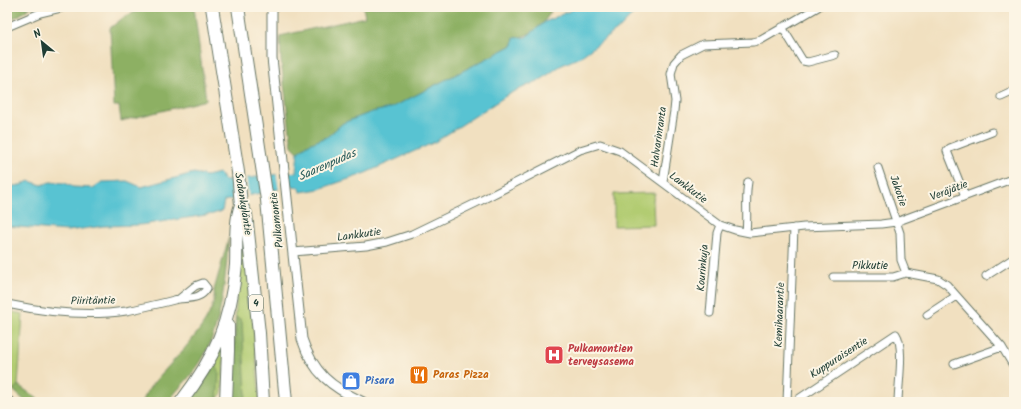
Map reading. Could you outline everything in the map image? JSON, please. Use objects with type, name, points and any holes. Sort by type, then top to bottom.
[{"type":"highway","name":"Sodankyläntie","points":[[212,7],[238,172],[241,205],[246,214],[263,402]]},
{"type":"highway","name":"Sodankyläntie","points":[[238,7],[267,200],[286,402]]},
{"type":"highway","points":[[226,402],[228,351],[227,320],[234,279],[237,217],[241,205]]},
{"type":"highway","points":[[181,402],[203,372],[227,320]]},
{"type":"street","points":[[7,27],[40,10],[65,7]]},
{"type":"street","name":"Pulkamontie","points":[[272,7],[272,58],[302,339],[311,363],[327,380],[363,402]]},
{"type":"street","name":"Halvarinranta","points":[[663,182],[675,101],[671,74],[674,63],[681,55],[703,44],[752,42],[761,40],[818,7]]},
{"type":"street","points":[[782,27],[803,61],[808,62],[835,55]]},
{"type":"street","points":[[1001,97],[1014,91]]},
{"type":"street","points":[[965,196],[947,151],[950,148],[992,132]]},
{"type":"street","name":"Lankkutie","points":[[293,252],[366,246],[387,242],[412,234],[593,145],[606,145],[620,151],[720,225],[746,232],[896,222]]},
{"type":"street","name":"Jakotie","points":[[878,168],[894,212],[896,222]]},
{"type":"street","name":"Veräjätie","points":[[896,222],[1009,180]]},
{"type":"street","points":[[746,232],[748,218],[746,199],[748,182]]},
{"type":"street","points":[[896,222],[900,233],[901,260],[906,273],[938,279],[947,285],[1002,347],[1014,367]]},
{"type":"street","name":"Kourinkuja","points":[[710,313],[716,233],[720,225]]},
{"type":"street","name":"Kemihaarantie","points":[[787,402],[794,228]]},
{"type":"street","points":[[986,276],[1014,258]]},
{"type":"street","name":"Pikkutie","points":[[833,277],[893,277],[906,273]]},
{"type":"street","points":[[927,315],[956,296]]},
{"type":"street","name":"Piiritäntie","points":[[7,304],[54,312],[107,313],[126,311],[179,299]]},
{"type":"street","name":"Kuppuraisentie","points":[[794,402],[896,334],[900,351],[898,402]]},
{"type":"street","points":[[954,364],[1002,347]]},
{"type":"green space","points":[[7,7],[31,7],[18,16],[7,20]]},
{"type":"green space","points":[[146,7],[194,7],[206,100],[121,121],[119,106],[114,106],[110,28],[124,17]]},
{"type":"green space","points":[[363,7],[549,7],[551,11],[540,26],[531,33],[514,38],[513,45],[391,108],[372,112],[343,123],[327,137],[309,144],[298,152],[292,146],[281,61],[280,36],[365,17]]},
{"type":"green space","points":[[655,193],[653,200],[654,225],[614,226],[614,194]]},
{"type":"green space","points":[[245,228],[260,402],[231,402],[240,229]]},
{"type":"green space","points":[[229,237],[222,301],[214,332],[201,361],[168,402],[142,402],[151,386],[191,341],[209,314]]},
{"type":"green space","points":[[7,311],[23,314],[18,385],[13,390],[7,383]]},
{"type":"green space","points":[[236,317],[242,322],[246,394],[245,399],[242,402],[233,402],[232,400]]},
{"type":"green space","points":[[226,334],[222,393],[218,398],[219,402],[186,402]]},
{"type":"green space","points":[[213,367],[217,367],[219,372],[217,402],[189,402]]},
{"type":"green space","points":[[18,385],[42,402],[26,402],[13,390]]},
{"type":"water","name":"Saarenpudas","points":[[578,7],[652,7],[634,13],[621,27],[580,57],[560,66],[542,79],[509,94],[435,142],[361,175],[319,189],[301,192],[298,187],[293,186],[224,201],[222,211],[213,214],[140,225],[104,226],[67,231],[7,226],[7,187],[21,185],[29,181],[42,185],[50,182],[65,183],[73,187],[93,188],[102,182],[127,181],[141,187],[194,173],[206,176],[219,173],[225,181],[296,172],[298,152],[309,144],[327,137],[343,123],[372,112],[391,108],[513,45],[514,38],[526,37],[545,22]]},
{"type":"pier","points":[[288,171],[290,189],[279,191],[276,172]]},
{"type":"pier","points":[[246,176],[249,198],[233,201],[230,179]]},
{"type":"place","name":"Pulkamontien terveysasema","points":[[554,355]]},
{"type":"place","name":"Paras Pizza","points":[[419,375]]},
{"type":"place","name":"Pisara","points":[[351,381]]}]
